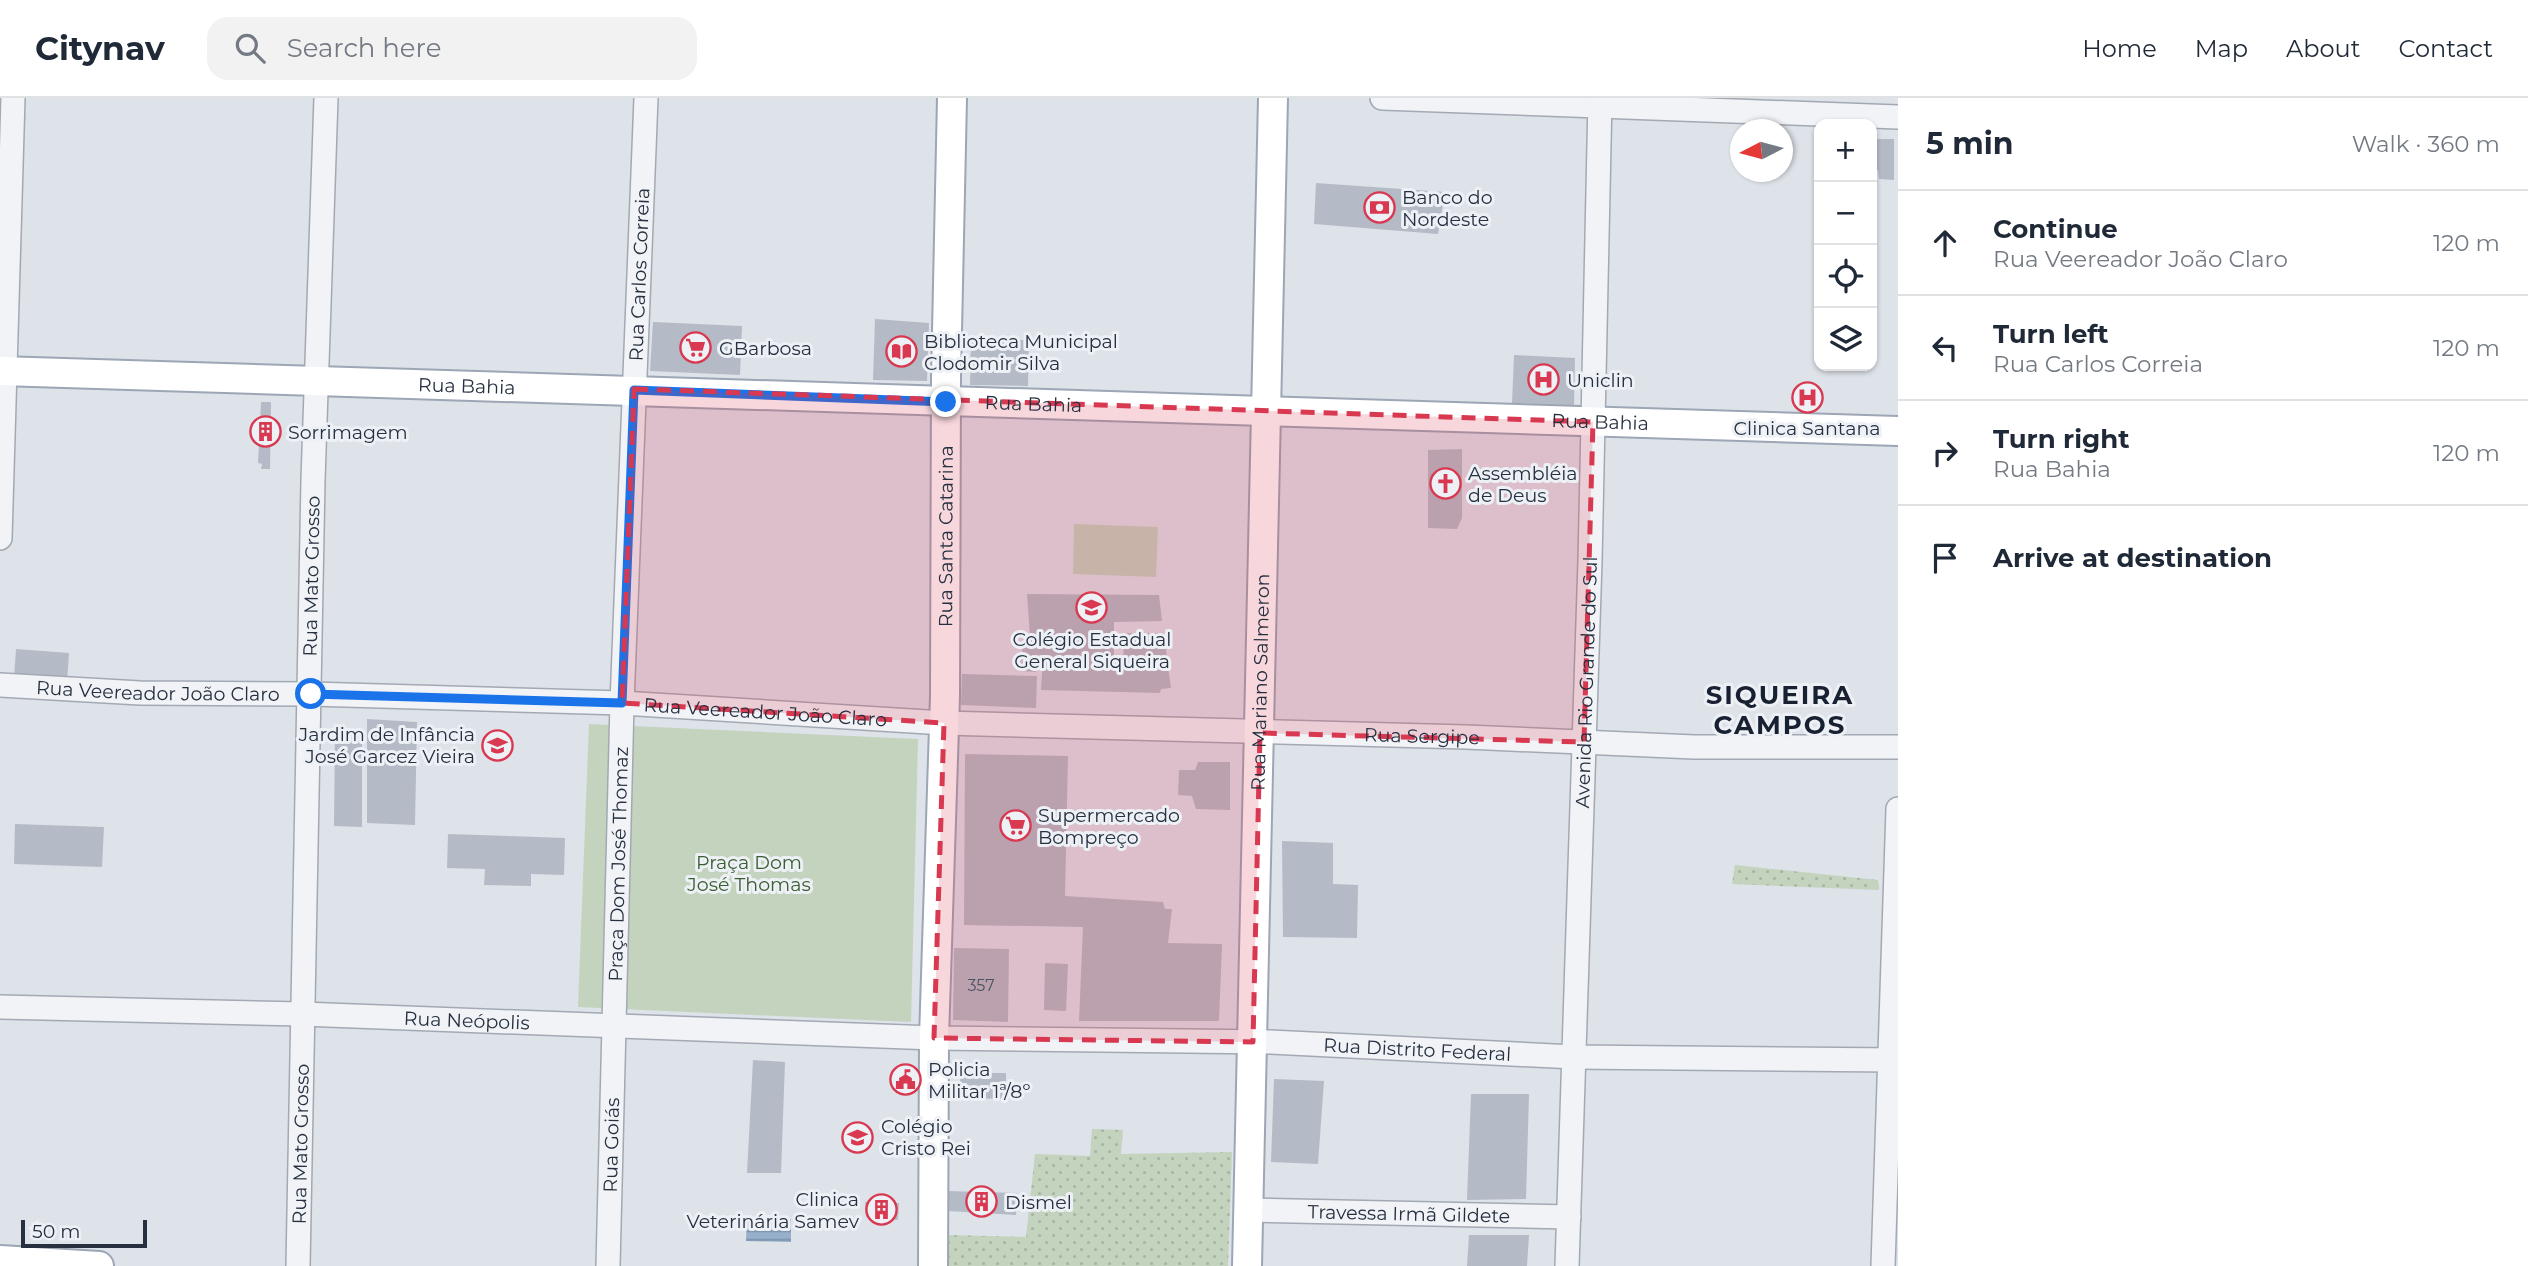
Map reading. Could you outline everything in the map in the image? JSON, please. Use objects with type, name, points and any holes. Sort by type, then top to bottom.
[{"type":"main road","name":"Rua Santa Catarina","points":[[933,1266],[934,1038],[944,723],[946,402],[952,98]]},
{"type":"main road","name":"Rua Mariano Salmeron","points":[[1247,1266],[1261,733],[1273,98]]},
{"type":"main road","name":"Rua Bahia","points":[[2,371],[1898,430]]},
{"type":"main road","points":[[0,1260],[88,1266]]},
{"type":"street","points":[[0,538],[2,371],[13,98]]},
{"type":"street","name":"Rua Mato Grosso","points":[[298,1266],[316,380],[326,98]]},
{"type":"street","name":"Rua Carlos Correia","points":[[622,703],[646,98]]},
{"type":"street","points":[[1382,98],[1600,101],[1898,117]]},
{"type":"street","name":"Avenida Rio Grande do Sul","points":[[1567,1266],[1584,742],[1600,101]]},
{"type":"street","name":"Rua Veereador João Claro","points":[[0,685],[140,693],[311,694],[622,703],[944,723]]},
{"type":"street","name":"Praça Dom José Thomaz","points":[[612,1026],[622,703]]},
{"type":"street","name":"Rua Sergipe","points":[[944,723],[1694,747],[1898,747]]},
{"type":"street","points":[[1883,1266],[1894,1060],[1898,810]]},
{"type":"street","name":"Rua Neópolis","points":[[0,1007],[303,1014],[934,1038]]},
{"type":"street","name":"Rua Goiás","points":[[608,1266],[612,1026]]},
{"type":"street","name":"Rua Distrito Federal","points":[[934,1038],[1253,1042],[1574,1056],[1894,1060]]},
{"type":"street","name":"Travessa Irmã Gildete","points":[[1248,1209],[1569,1217]]},
{"type":"highlighted area","points":[[634,389],[1593,422],[1584,742],[1260,733],[1253,1042],[934,1038],[944,723],[622,703]]},
{"type":"green space","points":[[1074,524],[1158,527],[1156,577],[1073,574]]},
{"type":"green space","name":"Praça Dom José Thomas","points":[[589,724],[918,739],[911,1022],[578,1007]]},
{"type":"green space","points":[[1735,865],[1878,880],[1879,890],[1732,884]]},
{"type":"green space","points":[[1092,1129],[1123,1130],[1121,1154],[1232,1152],[1228,1266],[947,1266],[948,1235],[1026,1237],[1035,1154],[1090,1156]]},
{"type":"water","points":[[747,1217],[791,1219],[791,1242],[746,1241]]},
{"type":"building","points":[[1877,139],[1894,139],[1894,180],[1879,179]]},
{"type":"building","name":"Banco do Nordeste","points":[[1316,183],[1445,192],[1438,234],[1314,224]]},
{"type":"building","name":"Biblioteca Municipal Clodomir Silva","points":[[875,319],[929,323],[927,381],[873,380]]},
{"type":"building","name":"GBarbosa","points":[[653,322],[742,326],[740,375],[650,371]]},
{"type":"building","points":[[971,340],[1029,340],[1028,386],[970,385]]},
{"type":"building","name":"Uniclin","points":[[1514,355],[1575,358],[1574,406],[1512,403]]},
{"type":"building","name":"Sorrimagem","points":[[261,402],[271,402],[270,469],[261,469],[262,464],[258,463]]},
{"type":"building","name":"Assembléia de Deus","points":[[1462,449],[1462,518],[1457,529],[1428,528],[1428,450]]},
{"type":"building","points":[[1027,594],[1159,595],[1162,621],[1114,622],[1114,636],[1125,636],[1125,633],[1164,633],[1167,658],[1123,658],[1124,643],[1114,644],[1114,665],[1168,666],[1171,688],[1161,689],[1160,693],[1041,690],[1043,655],[1036,655],[1036,672],[1021,671],[1023,637],[1030,637]]},
{"type":"building","points":[[16,649],[69,653],[67,682],[14,678]]},
{"type":"building","points":[[962,674],[1037,676],[1036,708],[961,705]]},
{"type":"building","points":[[367,719],[417,722],[415,825],[367,823]]},
{"type":"building","points":[[335,729],[362,730],[362,827],[334,826]]},
{"type":"building","name":"Supermercado Bompreço","points":[[965,754],[1068,756],[1065,896],[1163,902],[1165,909],[1172,909],[1168,943],[1222,944],[1219,1021],[1079,1021],[1083,927],[964,925]]},
{"type":"building","points":[[1198,762],[1230,762],[1230,810],[1196,809],[1192,796],[1178,795],[1179,770],[1195,770]]},
{"type":"building","points":[[15,824],[104,827],[102,867],[14,864]]},
{"type":"building","points":[[448,834],[565,838],[564,875],[531,874],[531,886],[484,885],[485,869],[447,868]]},
{"type":"building","points":[[1282,841],[1333,843],[1333,884],[1358,885],[1357,938],[1283,937]]},
{"type":"building","points":[[954,948],[1009,949],[1008,1022],[953,1020]]},
{"type":"building","points":[[1045,963],[1068,964],[1066,1011],[1044,1010]]},
{"type":"building","points":[[753,1060],[785,1062],[781,1173],[747,1173]]},
{"type":"building","name":"Policia Militar 1ª/8º","points":[[900,1064],[911,1064],[910,1095],[900,1095]]},
{"type":"building","points":[[960,1073],[1006,1073],[1006,1099],[960,1098]]},
{"type":"building","points":[[1274,1079],[1324,1081],[1318,1164],[1271,1162]]},
{"type":"building","points":[[1471,1094],[1529,1094],[1526,1199],[1467,1200]]},
{"type":"building","name":"Dismel","points":[[947,1191],[1017,1193],[1016,1215],[948,1211]]},
{"type":"building","name":"Clinica Veterinária Samev","points":[[865,1202],[899,1203],[898,1220],[866,1217]]},
{"type":"building","points":[[1469,1235],[1529,1235],[1527,1266],[1467,1266]]},
{"type":"place","name":"Banco do Nordeste","points":[[1379,208]]},
{"type":"place","name":"GBarbosa","points":[[696,348]]},
{"type":"place","name":"Biblioteca Municipal Clodomir Silva","points":[[901,352]]},
{"type":"place","name":"Uniclin","points":[[1544,380]]},
{"type":"place","name":"Clinica Santana","points":[[1807,397]]},
{"type":"place","name":"Sorrimagem","points":[[265,432]]},
{"type":"place","name":"Assembléia de Deus","points":[[1445,484]]},
{"type":"place","name":"Colégio Estadual General Siqueira","points":[[1092,608]]},
{"type":"place","name":"Jardim de Infância José Garcez Vieira","points":[[498,745]]},
{"type":"place","name":"Supermercado Bompreço","points":[[1015,826]]},
{"type":"place","name":"Policia Militar 1ª/8º","points":[[905,1080]]},
{"type":"place","name":"Colégio Cristo Rei","points":[[858,1137]]},
{"type":"place","name":"Dismel","points":[[982,1202]]},
{"type":"place","name":"Clinica Veterinária Samev","points":[[882,1210]]},
{"type":"district","name":"SIQUEIRA CAMPOS","points":[[1780,710]]},
{"type":"route","points":[[311,694],[622,703],[634,390],[946,402]]}]
